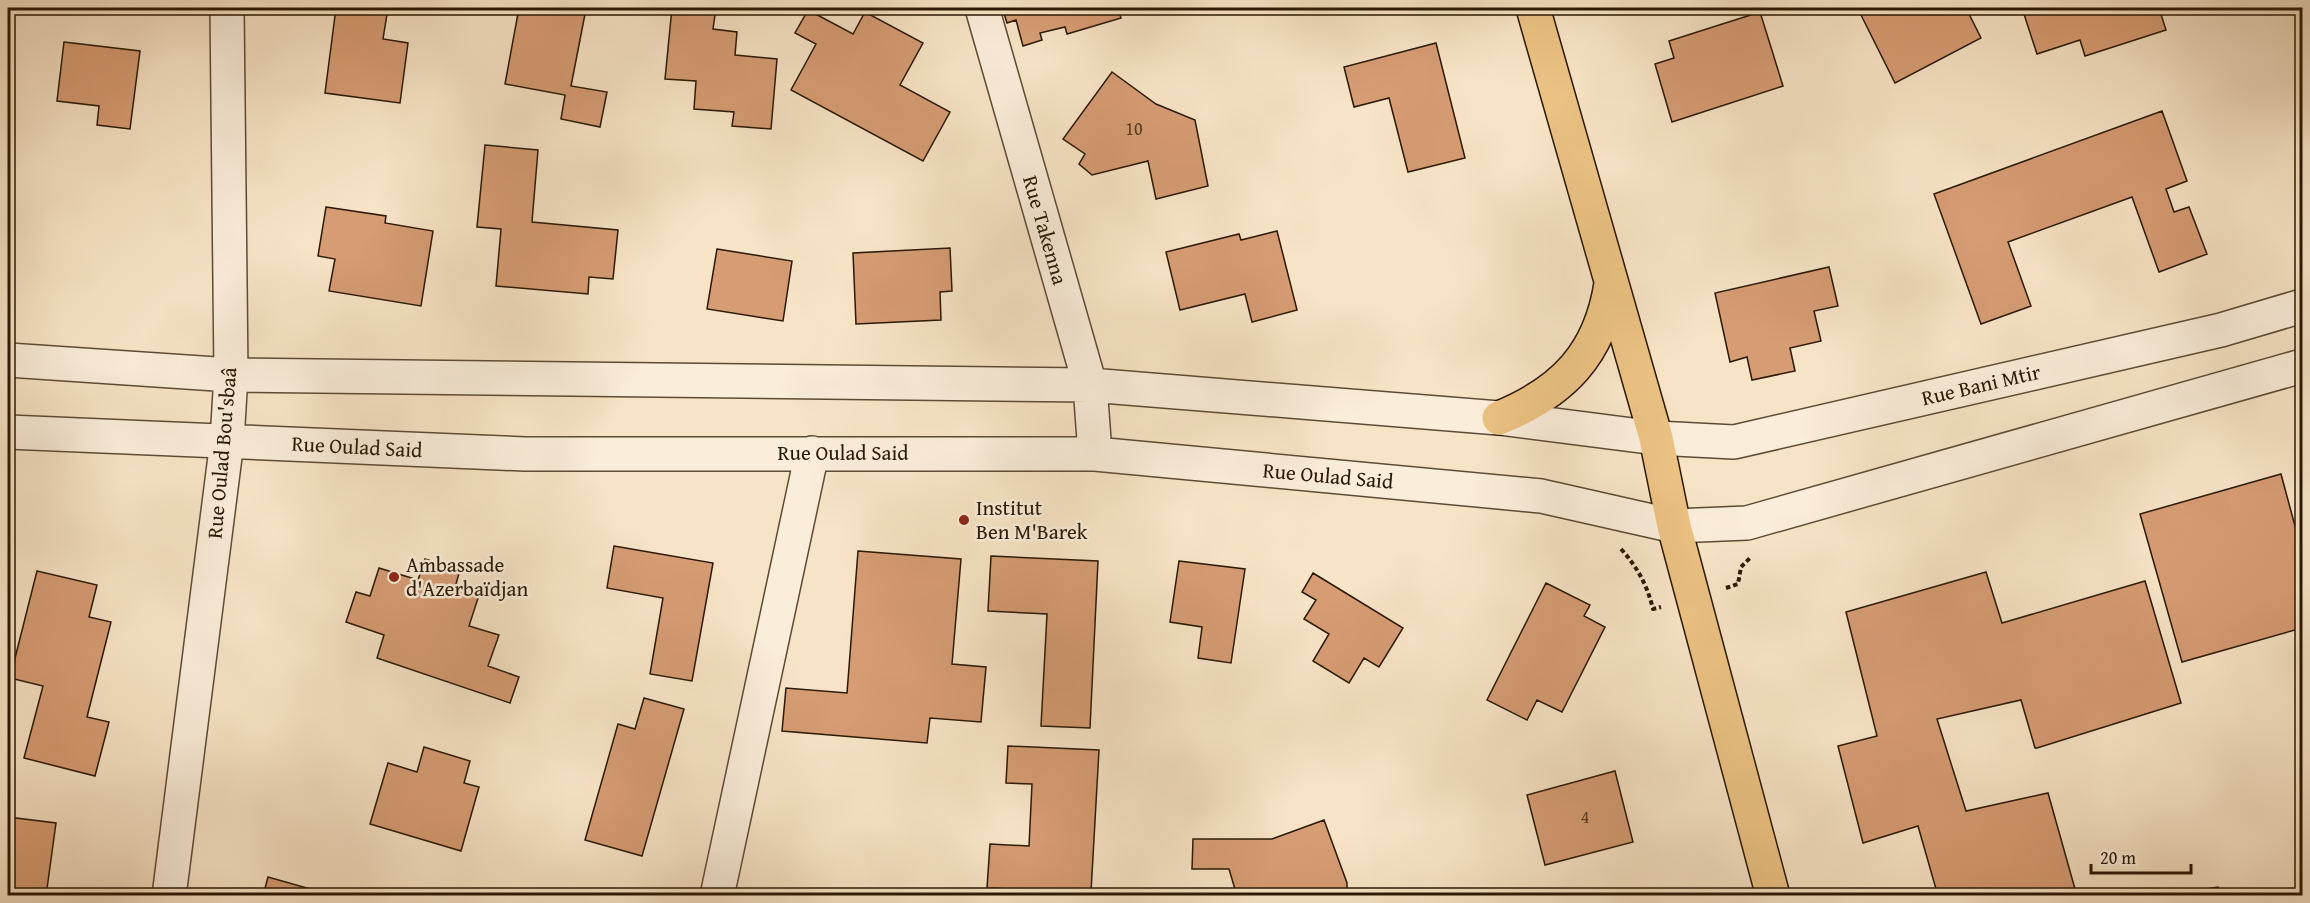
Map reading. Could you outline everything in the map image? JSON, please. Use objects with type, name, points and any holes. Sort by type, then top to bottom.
[{"type":"main road","points":[[1533,8],[1656,438],[1674,526],[1773,896]]},
{"type":"main road","points":[[1499,418],[1528,406],[1554,389],[1577,367],[1594,341],[1606,313],[1611,282]]},
{"type":"street","name":"Rue Oulad Bou'sbaâ","points":[[169,896],[227,441],[231,375],[227,8]]},
{"type":"street","name":"Rue Takenna","points":[[982,8],[1090,386],[1095,454]]},
{"type":"street","name":"Rue Bani Mtir","points":[[1656,438],[1734,442],[2221,330],[2302,306]]},
{"type":"street","points":[[8,360],[231,375],[1090,386],[1499,418],[1656,438]]},
{"type":"street","points":[[1674,526],[1747,522],[2302,366]]},
{"type":"street","name":"Rue Oulad Said","points":[[8,432],[525,454],[1095,454],[1541,496],[1674,526]]},
{"type":"street","points":[[717,896],[812,453]]},
{"type":"building","points":[[336,8],[388,8],[383,39],[408,43],[400,103],[325,93]]},
{"type":"building","points":[[519,8],[586,9],[571,86],[607,92],[600,127],[561,119],[565,95],[505,84]]},
{"type":"building","points":[[672,8],[716,8],[713,29],[737,32],[735,55],[777,59],[771,129],[732,126],[734,112],[694,109],[696,81],[665,79]]},
{"type":"building","points":[[1011,8],[1118,8],[1121,18],[1067,34],[1065,27],[1040,33],[1042,40],[1023,46],[1016,20],[1007,23],[1003,10]]},
{"type":"building","points":[[1966,8],[1981,38],[1895,83],[1858,9]]},
{"type":"building","points":[[2022,8],[2159,8],[2166,30],[2085,56],[2080,40],[2037,54]]},
{"type":"building","points":[[808,10],[853,34],[865,12],[923,43],[900,85],[950,112],[923,161],[791,90],[816,44],[795,33]]},
{"type":"building","points":[[1760,12],[1783,86],[1672,122],[1655,64],[1674,58],[1669,41]]},
{"type":"building","points":[[64,42],[140,51],[130,129],[97,125],[99,106],[57,101]]},
{"type":"building","points":[[1436,43],[1465,158],[1408,172],[1389,98],[1354,107],[1344,67]]},
{"type":"building","points":[[1112,72],[1156,104],[1195,120],[1208,186],[1156,199],[1148,161],[1092,175],[1079,164],[1085,154],[1063,139]]},
{"type":"building","points":[[2162,111],[2187,181],[2166,189],[2174,212],[2189,207],[2207,254],[2159,272],[2132,197],[2008,242],[2031,306],[1981,324],[1934,194]]},
{"type":"building","points":[[485,145],[538,150],[532,222],[618,230],[613,279],[589,277],[588,294],[496,286],[501,229],[477,227]]},
{"type":"building","points":[[326,207],[386,216],[385,223],[433,231],[421,306],[329,291],[335,259],[318,256]]},
{"type":"building","points":[[1277,231],[1297,310],[1252,322],[1245,294],[1180,310],[1166,252],[1239,234],[1241,240]]},
{"type":"building","points":[[950,248],[952,291],[940,292],[941,320],[856,324],[853,253]]},
{"type":"building","points":[[717,249],[792,261],[783,321],[707,309]]},
{"type":"building","points":[[1829,267],[1838,306],[1814,311],[1821,341],[1790,348],[1795,371],[1752,380],[1747,357],[1730,362],[1715,293]]},
{"type":"building","points":[[2281,474],[2302,552],[2302,628],[2182,662],[2140,514]]},
{"type":"building","points":[[614,546],[713,563],[692,681],[650,674],[663,598],[607,588]]},
{"type":"building","points":[[858,551],[961,559],[952,664],[986,667],[981,722],[930,718],[927,743],[782,731],[786,688],[847,693]]},
{"type":"building","points":[[991,556],[1098,561],[1090,728],[1041,726],[1047,614],[988,611]]},
{"type":"building","points":[[425,559],[460,570],[456,584],[480,592],[469,626],[499,635],[488,666],[519,677],[510,703],[377,658],[384,635],[346,622],[356,592],[370,596],[379,568],[418,580]]},
{"type":"building","points":[[1179,561],[1245,569],[1231,663],[1198,658],[1202,627],[1170,622]]},
{"type":"building","points":[[37,571],[97,585],[89,617],[111,622],[87,717],[109,722],[95,776],[24,758],[43,686],[10,678]]},
{"type":"building","points":[[1986,572],[2002,623],[2145,581],[2181,703],[2037,748],[2035,748],[2021,700],[1937,719],[1966,811],[2048,793],[2077,896],[1938,896],[1918,826],[1863,843],[1838,746],[1877,736],[1846,612]]},
{"type":"building","points":[[1313,573],[1403,628],[1379,667],[1364,658],[1349,683],[1313,661],[1329,634],[1304,619],[1316,600],[1302,592]]},
{"type":"building","points":[[1546,583],[1590,605],[1584,616],[1605,627],[1562,712],[1537,700],[1527,720],[1487,700]]},
{"type":"building","points":[[644,698],[684,709],[642,856],[585,840],[618,724],[635,729]]},
{"type":"building","points":[[1008,746],[1099,750],[1091,892],[987,888],[990,844],[1029,846],[1032,784],[1006,783]]},
{"type":"building","points":[[424,747],[470,761],[464,783],[479,787],[461,851],[370,824],[388,763],[417,772]]},
{"type":"building","points":[[1615,771],[1633,842],[1545,865],[1527,795]]},
{"type":"building","points":[[8,817],[56,823],[46,896],[8,896]]},
{"type":"building","points":[[1324,820],[1347,883],[1347,896],[1237,896],[1229,869],[1192,869],[1193,839],[1272,839]]},
{"type":"building","points":[[268,877],[335,896],[263,896]]},
{"type":"building","points":[[2218,887],[2220,896],[2161,896]]},
{"type":"place","name":"Institut Ben M'Barek","points":[[964,520]]},
{"type":"place","name":"Ambassade d'Azerbaïdjan","points":[[394,577]]}]
